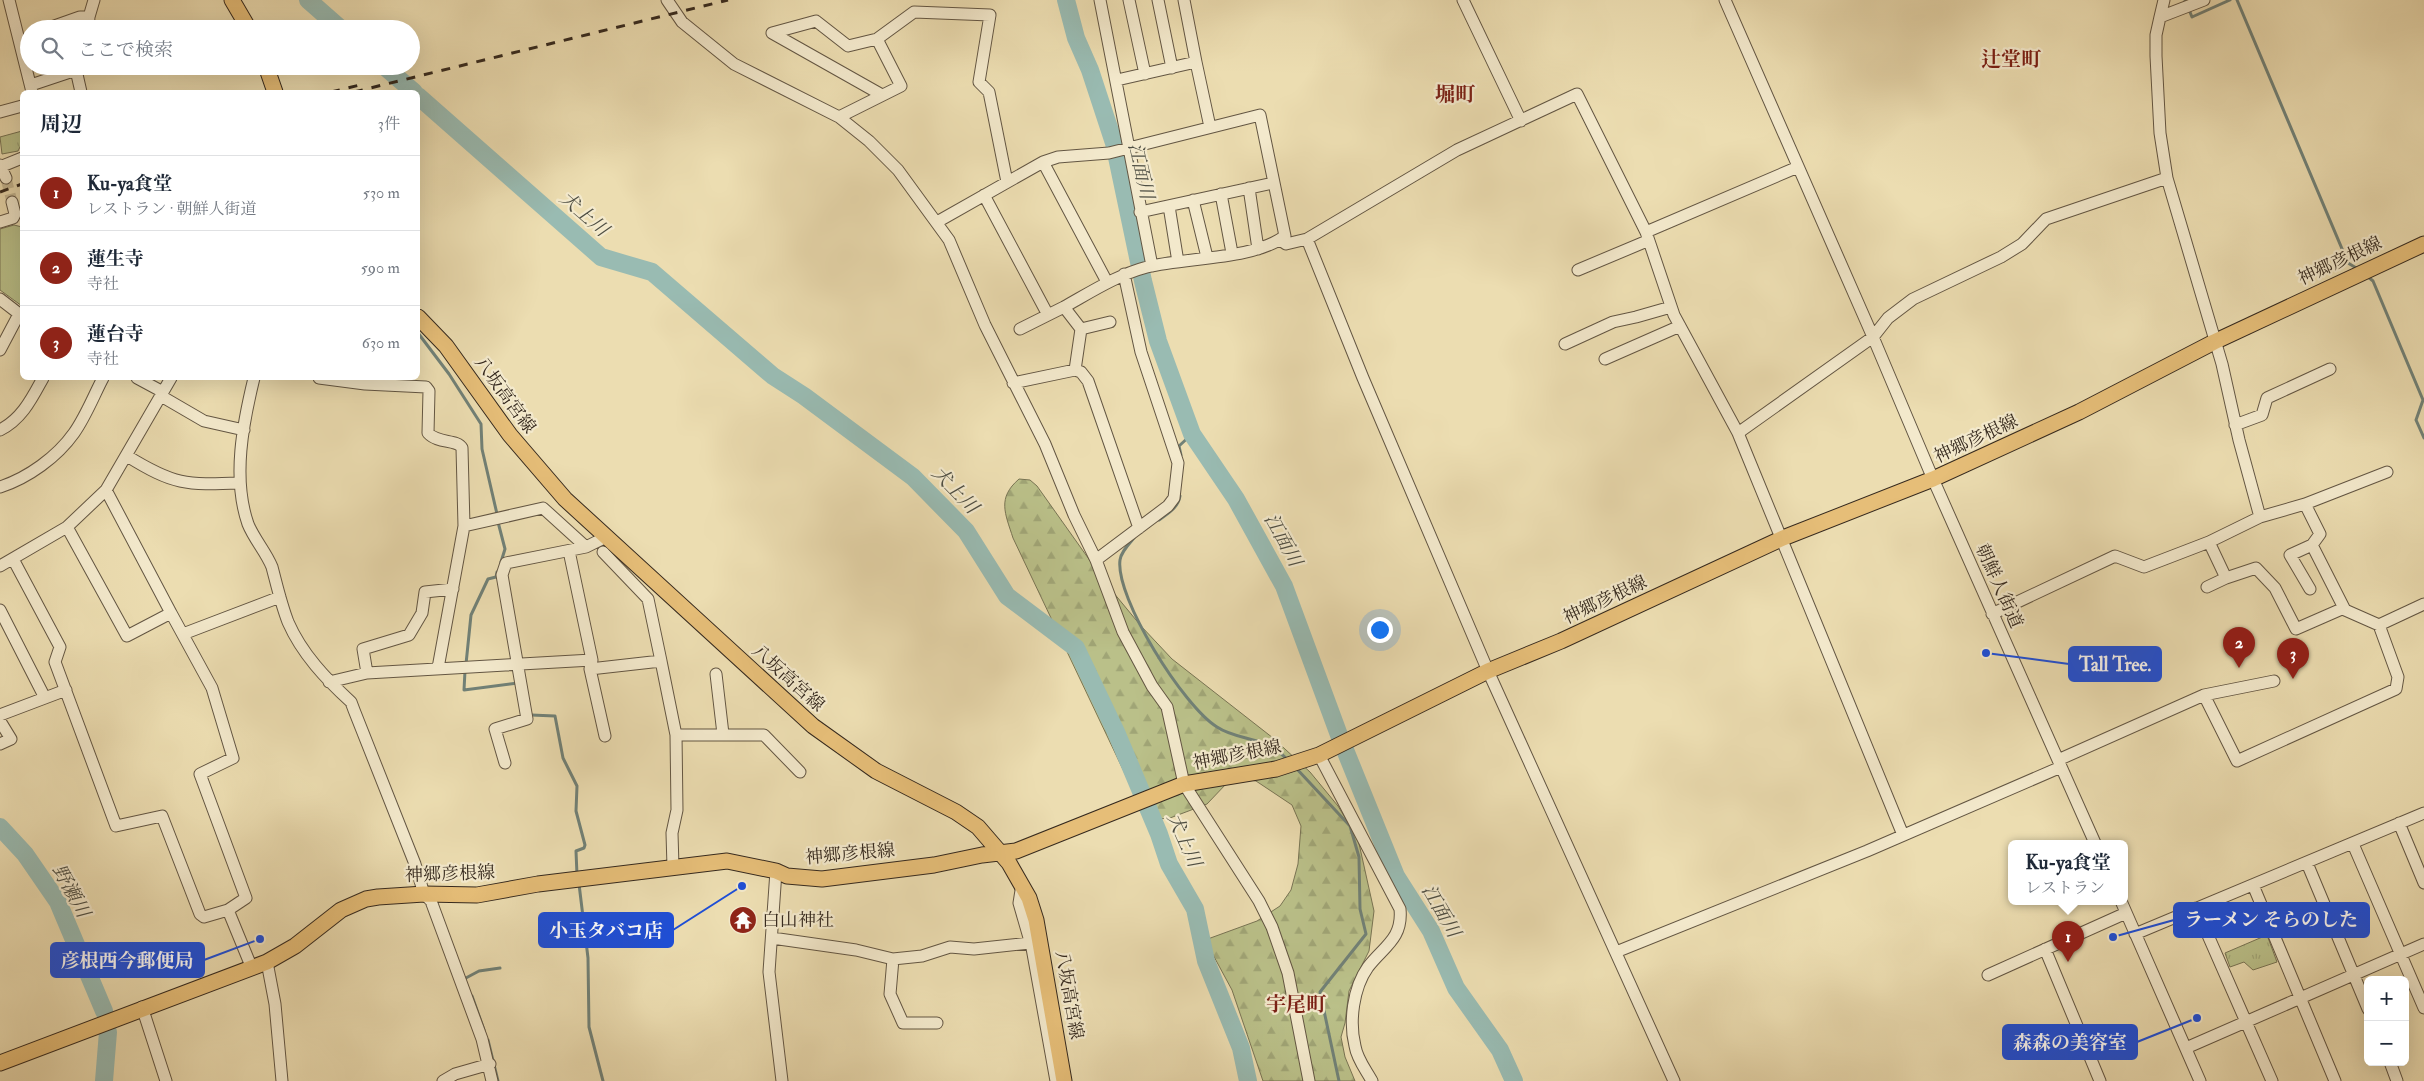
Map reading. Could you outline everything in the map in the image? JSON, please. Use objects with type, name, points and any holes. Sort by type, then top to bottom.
[{"type":"main road","points":[[232,0],[244,20]]},
{"type":"main road","points":[[269,75],[274,90]]},
{"type":"main road","name":"神郷彦根線","points":[[0,1063],[142,1007],[251,966],[267,962],[295,946],[341,910],[366,899],[389,895],[477,895],[538,884],[727,861],[776,871],[787,876],[822,879],[1001,854],[1016,851],[1180,786],[1276,769],[1319,755],[1488,671],[1560,641],[1783,538],[1933,479],[2078,412],[2214,342],[2424,244]]},
{"type":"main road","name":"八坂高宮線","points":[[420,319],[456,360],[537,469],[604,545],[813,726],[876,771],[972,822],[1001,854],[1022,884],[1036,920],[1064,1081]]},
{"type":"street","points":[[9,0],[20,26]]},
{"type":"street","points":[[89,20],[94,0]]},
{"type":"street","points":[[667,0],[682,22],[734,64],[839,117],[869,141],[898,170],[938,222],[949,240],[985,325],[1045,444],[1074,516],[1096,560],[1123,632],[1152,686],[1167,707],[1180,786],[1259,901],[1272,927],[1288,973],[1309,1081]]},
{"type":"street","points":[[1096,560],[1168,506],[1174,498],[1178,463],[1140,352],[1140,212],[1124,149],[1117,80],[1100,0]]},
{"type":"street","points":[[1129,0],[1145,74]]},
{"type":"street","points":[[1158,0],[1172,68]]},
{"type":"street","points":[[1184,0],[1210,127]]},
{"type":"street","points":[[1463,0],[1520,122]]},
{"type":"street","name":"朝鮮人街道","points":[[1725,0],[1992,614],[2094,840]]},
{"type":"street","points":[[2164,0],[2156,35],[2156,56],[2160,133],[2167,178],[2222,364],[2235,425],[2260,517]]},
{"type":"street","points":[[2160,17],[2204,0]]},
{"type":"street","points":[[882,95],[772,33],[816,21],[848,46],[877,39],[914,12],[990,15],[979,82],[988,92],[1007,182]]},
{"type":"street","points":[[72,20],[80,17],[84,20]]},
{"type":"street","points":[[839,117],[901,86],[877,39]]},
{"type":"street","points":[[1117,80],[1196,62]]},
{"type":"street","points":[[30,75],[32,89],[62,75]]},
{"type":"street","points":[[78,75],[81,90]]},
{"type":"street","points":[[1280,240],[1286,244],[1306,239],[1457,150],[1577,94],[1646,236],[1671,307],[1680,326],[1738,433],[1783,538],[1903,835]]},
{"type":"street","points":[[0,112],[20,107]]},
{"type":"street","points":[[938,222],[1043,162],[1058,157],[1109,153],[1260,114],[1285,236],[1258,249],[1139,269],[1107,282],[1064,307],[1020,329]]},
{"type":"street","points":[[6,178],[0,166],[20,159]]},
{"type":"street","points":[[1043,162],[1107,282]]},
{"type":"street","points":[[1578,270],[1646,236],[1798,167]]},
{"type":"street","points":[[1738,433],[1873,337],[1888,318],[1914,300],[2001,257],[2022,244],[2046,220],[2167,178]]},
{"type":"street","points":[[1140,212],[1273,183]]},
{"type":"street","points":[[1249,188],[1258,249]]},
{"type":"street","points":[[1221,194],[1232,253]]},
{"type":"street","points":[[984,196],[1048,315]]},
{"type":"street","points":[[1194,200],[1207,257]]},
{"type":"street","points":[[0,222],[13,218],[15,214],[12,202]]},
{"type":"street","points":[[1169,206],[1178,262]]},
{"type":"street","points":[[1306,239],[1488,671],[1674,1081]]},
{"type":"street","points":[[0,299],[20,314]]},
{"type":"street","points":[[1064,307],[1081,329],[1075,370]]},
{"type":"street","points":[[1564,344],[1613,322],[1636,318],[1671,307]]},
{"type":"street","points":[[0,350],[20,317]]},
{"type":"street","points":[[1081,329],[1110,322]]},
{"type":"street","points":[[1605,359],[1680,326]]},
{"type":"street","points":[[1013,383],[1075,370],[1081,372],[1088,381],[1139,528]]},
{"type":"street","points":[[2235,425],[2262,415],[2267,398],[2330,370]]},
{"type":"street","points":[[0,430],[9,425],[27,407],[42,380]]},
{"type":"street","points":[[0,487],[14,483],[51,458],[74,433],[102,380]]},
{"type":"street","points":[[140,380],[204,421],[244,430]]},
{"type":"street","points":[[0,566],[67,526],[106,490],[170,380]]},
{"type":"street","points":[[254,380],[244,430],[240,483],[248,525],[267,555],[280,597],[296,636],[329,682],[351,702],[415,864],[424,894],[431,902],[482,1039],[490,1064],[492,1081]]},
{"type":"street","points":[[334,380],[365,384],[426,387],[429,391],[428,433],[432,438],[458,443],[462,448],[464,526],[438,668]]},
{"type":"street","points":[[127,456],[156,474],[174,481],[194,485],[240,483]]},
{"type":"street","points":[[1992,614],[2115,556],[2144,567],[2209,542],[2260,517],[2305,504],[2387,472]]},
{"type":"street","points":[[13,559],[60,647],[55,662],[116,826],[162,816],[200,914],[204,917],[228,910],[246,898],[200,774],[233,758],[212,688],[106,490]]},
{"type":"street","points":[[2305,504],[2320,534],[2312,545],[2290,556],[2310,589]]},
{"type":"street","points":[[464,526],[543,508],[586,547]]},
{"type":"street","points":[[67,526],[127,636],[171,613]]},
{"type":"street","points":[[2209,542],[2226,578]]},
{"type":"street","points":[[505,763],[495,730],[528,719],[502,575],[506,563],[604,545],[648,599],[676,736],[677,810],[672,833],[673,867]]},
{"type":"street","points":[[2204,695],[2237,761],[2396,690],[2398,677],[2379,625],[2345,610],[2312,545]]},
{"type":"street","points":[[569,550],[605,736]]},
{"type":"street","points":[[2208,587],[2226,578],[2256,568],[2275,588],[2296,629],[2344,608]]},
{"type":"street","points":[[367,673],[363,649],[409,635],[422,613],[425,592],[453,588]]},
{"type":"street","points":[[183,634],[280,597]]},
{"type":"street","points":[[2379,625],[2424,604]]},
{"type":"street","points":[[0,610],[45,698]]},
{"type":"street","points":[[329,682],[367,673],[438,668],[518,663],[591,664],[660,661]]},
{"type":"street","points":[[716,674],[723,734]]},
{"type":"street","points":[[1616,952],[1903,835],[2204,695],[2274,681]]},
{"type":"street","points":[[0,715],[66,690]]},
{"type":"street","points":[[0,721],[11,739],[0,744]]},
{"type":"street","points":[[676,736],[723,734],[764,736],[800,772]]},
{"type":"street","points":[[1319,755],[1400,909],[1401,918],[1397,934],[1391,944],[1368,966],[1359,982],[1354,1011],[1354,1046],[1372,1081]]},
{"type":"street","points":[[2135,934],[2254,886],[2424,813]]},
{"type":"street","points":[[2399,823],[2424,882]]},
{"type":"street","points":[[2353,844],[2424,1008]]},
{"type":"street","points":[[2307,863],[2364,999]]},
{"type":"street","points":[[776,871],[768,972],[782,1081]]},
{"type":"street","points":[[1022,884],[1019,902],[1030,943],[1056,1081]]},
{"type":"street","points":[[2254,886],[2335,1081]]},
{"type":"street","points":[[2123,905],[2200,1081]]},
{"type":"street","points":[[2196,908],[2272,1081]]},
{"type":"street","points":[[228,910],[251,966]]},
{"type":"street","points":[[1988,975],[2126,913]]},
{"type":"street","points":[[772,938],[856,950],[893,959],[922,956],[950,947],[974,949],[1030,943]]},
{"type":"street","points":[[2186,1048],[2401,956],[2424,944]]},
{"type":"street","points":[[2045,948],[2100,1081]]},
{"type":"street","points":[[893,959],[890,994],[903,1023],[936,1023]]},
{"type":"street","points":[[267,962],[275,1004],[282,1081]]},
{"type":"street","points":[[142,1007],[166,1081]]},
{"type":"street","points":[[443,1081],[455,1074],[490,1064]]},
{"type":"street","points":[[2391,1066],[2397,1081]]},
{"type":"green space","points":[[20,132],[20,147],[18,151],[2,154],[0,137]]},
{"type":"green space","points":[[14,225],[20,226],[20,305],[0,290],[0,229]]},
{"type":"green space","points":[[1019,479],[1030,480],[1037,486],[1108,586],[1141,626],[1172,659],[1273,738],[1310,772],[1338,806],[1358,839],[1374,911],[1369,951],[1349,991],[1345,1023],[1341,1037],[1345,1057],[1355,1081],[1263,1081],[1232,990],[1205,940],[1257,921],[1280,906],[1291,890],[1298,864],[1301,826],[1292,805],[1256,781],[1236,778],[1227,783],[1207,804],[1170,818],[1147,820],[1013,538],[1006,513],[1005,499],[1012,486]]},
{"type":"green space","points":[[2267,935],[2277,962],[2253,970],[2244,962],[2230,967],[2225,953]]},
{"type":"waterway","name":"犬上川","points":[[308,0],[331,20]]},
{"type":"waterway","name":"江面川","points":[[1066,0],[1076,38],[1090,70],[1114,143],[1143,281],[1158,341],[1192,434],[1236,499],[1284,586],[1339,735],[1396,876],[1431,931],[1456,988],[1500,1050],[1514,1081]]},
{"type":"waterway","points":[[2185,0],[2192,17],[2230,0]]},
{"type":"waterway","points":[[2237,0],[2348,263],[2358,269]]},
{"type":"waterway","name":"犬上川","points":[[394,75],[412,90]]},
{"type":"waterway","name":"犬上川","points":[[420,98],[601,257],[652,272],[773,376],[804,396],[913,477],[966,531],[1007,596],[1076,648],[1116,732],[1159,834],[1169,864],[1195,909],[1206,961],[1241,1048],[1248,1081]]},
{"type":"waterway","points":[[2367,276],[2373,281],[2423,400],[2416,420],[2424,438]]},
{"type":"waterway","points":[[420,336],[449,374],[481,424],[482,449],[497,514]]},
{"type":"waterway","points":[[1181,455],[1179,446],[1192,434]]},
{"type":"waterway","points":[[1159,520],[1175,507],[1180,496]]},
{"type":"waterway","points":[[498,522],[505,549],[501,562]]},
{"type":"waterway","points":[[1134,538],[1121,557],[1121,577],[1128,599],[1140,624],[1170,675],[1203,716],[1217,727],[1230,734],[1260,742],[1276,749],[1288,760]]},
{"type":"waterway","points":[[466,664],[471,615],[488,579],[496,577],[497,572]]},
{"type":"waterway","points":[[465,671],[464,690],[518,683]]},
{"type":"waterway","points":[[531,715],[555,716],[563,758],[577,786],[576,811],[585,845],[584,848],[576,851],[577,875]]},
{"type":"waterway","points":[[1296,768],[1350,826],[1359,857],[1360,909],[1366,934],[1320,992],[1339,1081]]},
{"type":"waterway","name":"野瀬川","points":[[0,827],[25,854],[58,902],[104,1011]]},
{"type":"waterway","points":[[579,884],[588,958],[589,1027],[603,1081]]},
{"type":"waterway","points":[[464,979],[479,971],[500,968]]},
{"type":"waterway","points":[[472,996],[484,1030]]},
{"type":"waterway","name":"野瀬川","points":[[104,1081],[108,1032]]},
{"type":"waterway","points":[[488,1040],[498,1081]]},
{"type":"tunnel","points":[[6,178],[12,202]]},
{"type":"railway","points":[[362,90],[728,0]]},
{"type":"railway","points":[[339,90],[360,85]]},
{"type":"railway","points":[[0,192],[20,185]]},
{"type":"place","name":"Tall Tree.","points":[[1986,653]]},
{"type":"place","name":"蓮生寺","points":[[2239,668]]},
{"type":"place","name":"蓮台寺","points":[[2293,679]]},
{"type":"place","name":"小玉タバコ店","points":[[742,886]]},
{"type":"place","name":"白山神社","points":[[743,920]]},
{"type":"place","name":"ラーメン そらのした","points":[[2113,937]]},
{"type":"place","name":"彦根西今郵便局","points":[[260,939]]},
{"type":"place","name":"Ku-ya食堂","points":[[2068,962]]},
{"type":"place","name":"森森の美容室","points":[[2197,1018]]},
{"type":"district","name":"辻堂町","points":[[2011,59]]},
{"type":"district","name":"堀町","points":[[1455,94]]},
{"type":"district","name":"宇尾町","points":[[1296,1004]]}]
